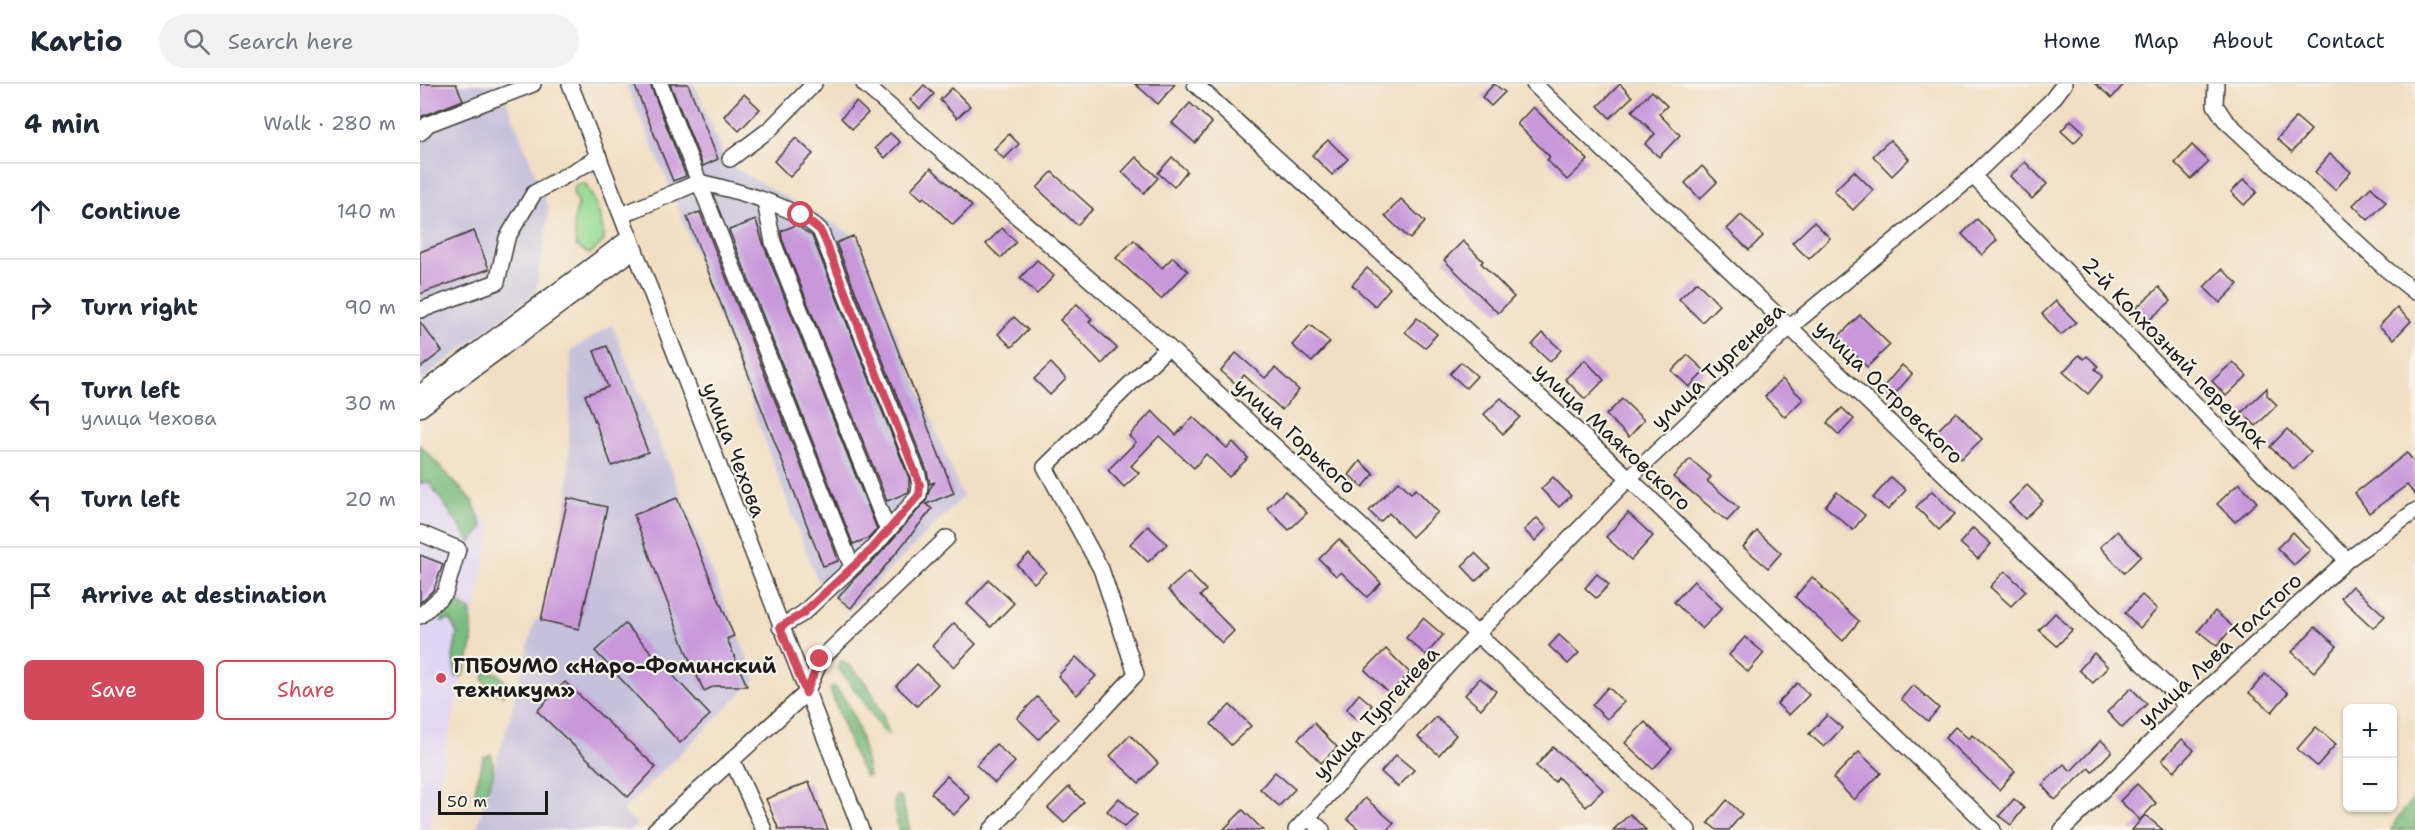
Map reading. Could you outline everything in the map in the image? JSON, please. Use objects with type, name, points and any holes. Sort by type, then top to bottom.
[{"type":"street","points":[[420,134],[428,124],[533,84]]},
{"type":"street","name":"улица Чехова","points":[[570,84],[861,830]]},
{"type":"street","points":[[660,84],[852,567]]},
{"type":"street","points":[[730,159],[770,129],[814,84]]},
{"type":"street","name":"улица Горького","points":[[864,84],[1168,347],[1688,830]]},
{"type":"street","name":"улица Маяковского","points":[[1195,84],[1629,478],[1994,830]]},
{"type":"street","name":"улица Островского","points":[[1534,84],[2188,705]]},
{"type":"street","name":"улица Тургенева","points":[[1296,830],[1477,634],[1629,478],[1790,327],[1973,176],[2052,100],[2064,84]]},
{"type":"street","points":[[2216,84],[2215,105],[2225,120],[2415,292]]},
{"type":"street","points":[[421,310],[497,282],[507,238],[534,193],[599,157]]},
{"type":"street","name":"2-й Колхозный переулок","points":[[1973,176],[2347,560]]},
{"type":"street","points":[[622,215],[699,182],[726,188],[801,215],[820,230],[918,475],[919,495],[888,531],[802,614],[780,627]]},
{"type":"street","points":[[765,202],[773,242],[888,531]]},
{"type":"street","points":[[420,393],[633,244]]},
{"type":"street","points":[[420,409],[633,244]]},
{"type":"street","points":[[991,830],[1136,674],[1101,569],[1045,467],[1168,347]]},
{"type":"street","name":"улица Льва Толстого","points":[[2062,830],[2188,705],[2347,560],[2415,511]]},
{"type":"street","points":[[420,533],[458,549],[445,593],[420,616]]},
{"type":"street","points":[[656,830],[806,693],[820,659],[947,538]]},
{"type":"street","points":[[732,760],[764,830]]},
{"type":"street","points":[[1308,818],[1322,830]]},
{"type":"shaded area","points":[[420,84],[500,84],[549,209],[536,292],[420,381]]},
{"type":"shaded area","points":[[626,84],[694,84],[727,164],[857,237],[963,497],[848,611],[816,578],[673,194]]},
{"type":"shaded area","points":[[612,325],[756,679],[622,811],[637,824],[631,830],[476,830],[510,717],[535,619],[541,620],[568,499],[571,350]]},
{"type":"shaded area","name":"ГПБОУМО «Наро-Фоминский техникум»","points":[[420,452],[492,526],[430,830],[420,830]]},
{"type":"green space","points":[[577,184],[585,184],[589,190],[596,204],[602,226],[604,241],[590,254],[576,246],[574,221],[578,205],[573,191]]},
{"type":"green space","points":[[420,445],[473,502],[483,528],[471,542],[428,481],[420,484]]},
{"type":"green space","points":[[458,603],[470,610],[473,635],[466,668],[462,676],[456,677],[453,657],[457,634],[450,619],[442,622],[441,611]]},
{"type":"green space","points":[[841,660],[858,674],[871,692],[889,734],[881,729],[865,703],[838,668]]},
{"type":"green space","points":[[485,671],[497,673],[508,685],[503,695],[490,691],[483,679]]},
{"type":"green space","points":[[834,686],[854,717],[869,776],[865,776],[853,752],[830,689]]},
{"type":"green space","points":[[491,754],[493,775],[490,785],[484,795],[475,793],[483,758]]},
{"type":"green space","points":[[896,796],[901,797],[910,830],[898,830],[894,802]]},
{"type":"green space","points":[[2415,797],[2415,830],[2391,830],[2398,818]]},
{"type":"building","points":[[420,84],[456,84],[463,100],[420,117]]},
{"type":"building","points":[[634,84],[650,84],[686,176],[673,181]]},
{"type":"building","points":[[670,84],[688,84],[718,159],[703,166]]},
{"type":"building","points":[[1135,84],[1175,84],[1158,104]]},
{"type":"building","points":[[1494,84],[1505,92],[1491,106],[1482,97]]},
{"type":"building","points":[[1620,84],[1632,97],[1610,118],[1598,106]]},
{"type":"building","points":[[2095,84],[2124,84],[2112,98]]},
{"type":"building","points":[[924,85],[934,94],[920,109],[910,100]]},
{"type":"building","points":[[952,88],[970,106],[957,118],[940,100]]},
{"type":"building","points":[[1652,91],[1667,106],[1659,114],[1680,135],[1659,157],[1645,144],[1655,134],[1632,111]]},
{"type":"building","points":[[744,94],[760,109],[739,131],[724,116]]},
{"type":"building","points":[[856,102],[868,113],[852,129],[841,118]]},
{"type":"building","points":[[1190,103],[1212,123],[1195,143],[1172,123]]},
{"type":"building","points":[[1533,107],[1588,160],[1567,180],[1547,160],[1550,157],[1517,124]]},
{"type":"building","points":[[2296,117],[2311,130],[2292,152],[2277,139]]},
{"type":"building","points":[[2071,120],[2084,132],[2074,143],[2061,131]]},
{"type":"building","points":[[890,133],[900,142],[885,158],[875,148]]},
{"type":"building","points":[[1009,134],[1019,144],[1004,159],[994,149]]},
{"type":"building","points":[[796,138],[813,154],[790,177],[774,161]]},
{"type":"building","points":[[1328,140],[1348,159],[1332,175],[1312,155]]},
{"type":"building","points":[[1890,140],[1909,159],[1892,176],[1873,156]]},
{"type":"building","points":[[2192,145],[2209,162],[2191,179],[2175,163]]},
{"type":"building","points":[[2330,154],[2351,172],[2335,190],[2315,172]]},
{"type":"building","points":[[1136,157],[1158,178],[1144,193],[1122,172]]},
{"type":"building","points":[[1172,157],[1187,171],[1174,187],[1158,173]]},
{"type":"building","points":[[2025,162],[2047,184],[2032,199],[2010,176]]},
{"type":"building","points":[[1702,166],[1717,182],[1700,199],[1685,183]]},
{"type":"building","points":[[931,168],[972,206],[953,225],[924,197],[922,199],[911,189]]},
{"type":"building","points":[[1854,171],[1873,190],[1853,210],[1834,191]]},
{"type":"building","points":[[1052,172],[1093,209],[1077,225],[1037,188]]},
{"type":"building","points":[[2244,179],[2257,192],[2244,205],[2231,192]]},
{"type":"building","points":[[2371,187],[2386,202],[2368,220],[2353,205]]},
{"type":"building","points":[[1401,199],[1425,222],[1410,239],[1385,216]]},
{"type":"building","points":[[700,212],[838,561],[823,566],[687,217]]},
{"type":"building","points":[[1741,215],[1763,236],[1749,250],[1727,229]]},
{"type":"building","points":[[1977,219],[1997,240],[1982,255],[1962,234]]},
{"type":"building","points":[[756,220],[764,246],[877,529],[869,538],[853,544],[729,230]]},
{"type":"building","points":[[1814,222],[1830,238],[1809,259],[1792,243]]},
{"type":"building","points":[[796,225],[812,236],[909,478],[909,492],[887,501],[782,239],[781,231]]},
{"type":"building","points":[[1002,228],[1016,242],[1001,258],[986,244]]},
{"type":"building","points":[[474,231],[489,269],[420,294],[420,252]]},
{"type":"building","points":[[853,236],[954,493],[926,504],[932,509],[851,608],[838,598],[926,501],[930,488],[935,482],[930,484],[927,471],[836,243]]},
{"type":"building","points":[[1134,240],[1162,268],[1173,257],[1188,271],[1161,299],[1116,258]]},
{"type":"building","points":[[1463,241],[1514,297],[1498,313],[1444,260]]},
{"type":"building","points":[[1037,260],[1054,276],[1037,294],[1020,278]]},
{"type":"building","points":[[1367,268],[1390,288],[1375,306],[1352,285]]},
{"type":"building","points":[[2222,269],[2238,284],[2220,303],[2204,287]]},
{"type":"building","points":[[1697,282],[1719,305],[1702,322],[1679,299]]},
{"type":"building","points":[[2159,287],[2171,301],[2148,321],[2136,308]]},
{"type":"building","points":[[2056,301],[2076,322],[2061,335],[2042,314]]},
{"type":"building","points":[[1077,304],[1092,319],[1089,322],[1117,348],[1102,364],[1060,320]]},
{"type":"building","points":[[2397,308],[2411,321],[2394,339],[2379,326]]},
{"type":"building","points":[[1860,315],[1890,345],[1867,367],[1838,337]]},
{"type":"building","points":[[1014,317],[1028,330],[1012,347],[998,334]]},
{"type":"building","points":[[1417,318],[1437,334],[1425,348],[1405,332]]},
{"type":"building","points":[[420,322],[442,351],[420,368]]},
{"type":"building","points":[[1310,325],[1330,342],[1312,362],[1292,345]]},
{"type":"building","points":[[1543,333],[1561,350],[1550,362],[1532,345]]},
{"type":"building","points":[[607,346],[648,452],[612,466],[585,395],[608,387],[594,351]]},
{"type":"building","points":[[1236,353],[1265,378],[1275,368],[1299,390],[1282,410],[1244,375],[1236,384],[1221,371]]},
{"type":"building","points":[[1688,355],[1705,371],[1689,387],[1672,371]]},
{"type":"building","points":[[2079,355],[2084,359],[2087,356],[2098,366],[2095,369],[2103,376],[2088,394],[2063,372]]},
{"type":"building","points":[[1585,360],[1604,380],[1585,399],[1565,379]]},
{"type":"building","points":[[1461,362],[1477,376],[1466,388],[1450,374]]},
{"type":"building","points":[[2233,362],[2247,376],[2226,396],[2212,381]]},
{"type":"building","points":[[1051,363],[1066,379],[1050,395],[1034,379]]},
{"type":"building","points":[[1902,365],[1912,374],[1895,394],[1884,386]]},
{"type":"building","points":[[1782,379],[1803,399],[1785,417],[1765,397]]},
{"type":"building","points":[[2267,388],[2267,395],[2277,405],[2256,426],[2242,412]]},
{"type":"building","points":[[1501,398],[1520,417],[1503,434],[1484,414]]},
{"type":"building","points":[[1622,399],[1644,420],[1629,437],[1606,415]]},
{"type":"building","points":[[1842,408],[1854,419],[1839,435],[1827,423]]},
{"type":"building","points":[[1152,411],[1176,435],[1193,417],[1227,448],[1233,442],[1248,458],[1229,477],[1206,454],[1194,468],[1159,436],[1131,466],[1139,473],[1124,487],[1108,470],[1136,442],[1129,436]]},
{"type":"building","points":[[1956,412],[1982,439],[1961,459],[1936,432]]},
{"type":"building","points":[[2287,429],[2311,452],[2294,469],[2270,447]]},
{"type":"building","points":[[2407,453],[2415,463],[2415,495],[2407,485],[2369,513],[2355,493]]},
{"type":"building","points":[[1690,459],[1711,477],[1707,481],[1739,508],[1727,521],[1673,477]]},
{"type":"building","points":[[1360,461],[1374,474],[1363,487],[1349,475]]},
{"type":"building","points":[[1553,477],[1571,496],[1559,507],[1541,489]]},
{"type":"building","points":[[1891,477],[1906,490],[1888,510],[1873,498]]},
{"type":"building","points":[[1399,481],[1411,493],[1416,489],[1438,512],[1412,537],[1389,513],[1380,522],[1369,511]]},
{"type":"building","points":[[2239,483],[2257,502],[2235,522],[2217,504]]},
{"type":"building","points":[[2027,485],[2043,501],[2025,519],[2009,503]]},
{"type":"building","points":[[1285,491],[1307,513],[1289,530],[1267,508]]},
{"type":"building","points":[[1932,491],[1955,514],[1939,530],[1916,507]]},
{"type":"building","points":[[1837,492],[1865,515],[1853,530],[1825,506]]},
{"type":"building","points":[[568,498],[607,507],[579,629],[541,620]]},
{"type":"building","points":[[677,498],[734,636],[727,639],[747,686],[715,686],[704,691],[687,654],[634,515]]},
{"type":"building","points":[[1628,513],[1653,536],[1631,560],[1606,537]]},
{"type":"building","points":[[1537,518],[1547,528],[1535,541],[1524,530]]},
{"type":"building","points":[[1148,526],[1167,544],[1148,562],[1130,544]]},
{"type":"building","points":[[1973,528],[1991,544],[1978,559],[1960,543]]},
{"type":"building","points":[[1757,531],[1781,553],[1768,568],[1743,547]]},
{"type":"building","points":[[2117,531],[2141,556],[2124,573],[2100,547]]},
{"type":"building","points":[[2293,532],[2310,550],[2294,565],[2277,548]]},
{"type":"building","points":[[1339,539],[1381,583],[1367,597],[1341,572],[1336,576],[1319,559]]},
{"type":"building","points":[[1475,553],[1490,568],[1476,581],[1462,566]]},
{"type":"building","points":[[1029,554],[1046,572],[1034,583],[1017,565]]},
{"type":"building","points":[[420,555],[443,564],[434,589],[420,603]]},
{"type":"building","points":[[2005,571],[2026,591],[2011,606],[1990,587]]},
{"type":"building","points":[[1188,572],[1206,590],[1200,596],[1234,631],[1222,643],[1168,590]]},
{"type":"building","points":[[1597,574],[1609,585],[1596,598],[1585,588]]},
{"type":"building","points":[[1812,577],[1859,621],[1843,641],[1795,597]]},
{"type":"building","points":[[989,580],[1014,603],[991,627],[967,604]]},
{"type":"building","points":[[1694,581],[1722,608],[1702,629],[1674,602]]},
{"type":"building","points":[[2352,586],[2385,616],[2373,628],[2341,598]]},
{"type":"building","points":[[2142,595],[2157,609],[2140,628],[2125,613]]},
{"type":"building","points":[[2215,611],[2233,627],[2217,646],[2198,631]]},
{"type":"building","points":[[2055,613],[2072,630],[2057,646],[2039,630]]},
{"type":"building","points":[[1423,618],[1443,635],[1426,655],[1406,638]]},
{"type":"building","points":[[954,623],[976,644],[954,667],[932,646]]},
{"type":"building","points":[[625,624],[710,715],[680,743],[595,651]]},
{"type":"building","points":[[2315,627],[2337,646],[2314,672],[2292,652]]},
{"type":"building","points":[[1559,635],[1579,653],[1568,664],[1549,646]]},
{"type":"building","points":[[1745,637],[1764,653],[1748,672],[1729,655]]},
{"type":"building","points":[[1386,649],[1410,673],[1389,693],[1365,670]]},
{"type":"building","points":[[2094,653],[2108,667],[2093,683],[2079,670]]},
{"type":"building","points":[[1076,657],[1096,676],[1077,695],[1058,676]]},
{"type":"building","points":[[917,664],[938,684],[917,706],[896,686]]},
{"type":"building","points":[[2265,674],[2288,693],[2272,712],[2249,693]]},
{"type":"building","points":[[1480,678],[1496,691],[1481,709],[1465,695]]},
{"type":"building","points":[[565,682],[656,767],[628,797],[537,711]]},
{"type":"building","points":[[1797,683],[1809,695],[1789,715],[1777,704]]},
{"type":"building","points":[[1913,685],[1939,708],[1928,721],[1901,699]]},
{"type":"building","points":[[1608,687],[1624,702],[1607,719],[1592,705]]},
{"type":"building","points":[[2131,688],[2147,704],[2122,728],[2107,712]]},
{"type":"building","points":[[1359,694],[1372,705],[1358,721],[1346,710]]},
{"type":"building","points":[[1037,697],[1059,718],[1039,739],[1017,718]]},
{"type":"building","points":[[1230,705],[1251,726],[1231,745],[1211,724]]},
{"type":"building","points":[[1827,715],[1842,728],[1824,747],[1809,734]]},
{"type":"building","points":[[1436,717],[1456,735],[1439,755],[1418,737]]},
{"type":"building","points":[[1645,722],[1672,749],[1653,769],[1625,743]]},
{"type":"building","points":[[1314,723],[1337,747],[1321,763],[1298,739]]},
{"type":"building","points":[[1955,727],[1969,739],[1972,735],[2015,771],[1999,790],[1945,738]]},
{"type":"building","points":[[2316,727],[2336,744],[2317,766],[2297,749]]},
{"type":"building","points":[[1130,735],[1158,763],[1139,783],[1110,756]]},
{"type":"building","points":[[2182,739],[2194,750],[2174,771],[2162,760]]},
{"type":"building","points":[[2101,740],[2112,751],[2092,772],[2089,768],[2055,800],[2042,785],[2064,764],[2071,771]]},
{"type":"building","points":[[996,744],[1015,762],[995,783],[976,765]]},
{"type":"building","points":[[1553,747],[1584,774],[1586,773],[1603,790],[1586,807],[1558,777],[1555,782],[1536,766]]},
{"type":"building","points":[[1859,752],[1881,773],[1854,800],[1833,778]]},
{"type":"building","points":[[1396,755],[1414,770],[1398,787],[1381,772]]},
{"type":"building","points":[[1275,772],[1295,789],[1279,806],[1260,789]]},
{"type":"building","points":[[947,776],[970,798],[954,815],[931,793]]},
{"type":"building","points":[[809,782],[828,830],[779,830],[766,799]]},
{"type":"building","points":[[2137,784],[2156,803],[2140,820],[2120,801]]},
{"type":"building","points":[[1069,787],[1084,802],[1064,823],[1048,808]]},
{"type":"building","points":[[1119,798],[1137,815],[1124,827],[1107,811]]},
{"type":"building","points":[[1365,798],[1394,823],[1387,830],[1360,830],[1347,819]]},
{"type":"building","points":[[2014,799],[2024,808],[2011,825],[1999,816]]},
{"type":"building","points":[[1727,800],[1742,814],[1729,830],[1717,830],[1708,823]]},
{"type":"building","points":[[1243,810],[1263,830],[1223,830]]},
{"type":"building","points":[[1630,814],[1646,830],[1613,830]]},
{"type":"building","points":[[2145,815],[2163,830],[2132,830]]},
{"type":"place","name":"ГПБОУМО «Наро-Фоминский техникум»","points":[[441,678]]},
{"type":"route","points":[[801,215],[820,230],[825,240],[920,485],[919,495],[872,549],[802,614],[780,627],[806,693],[820,659]]}]
